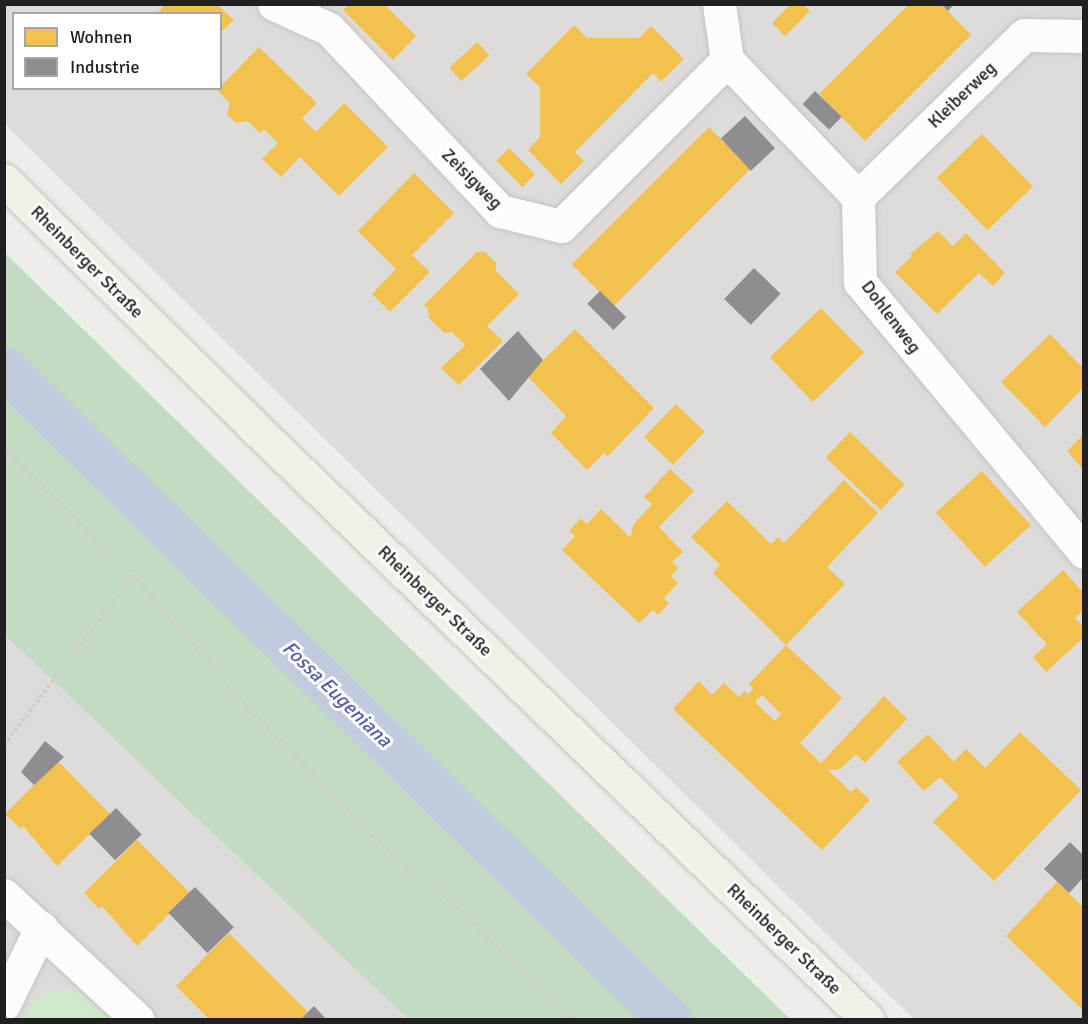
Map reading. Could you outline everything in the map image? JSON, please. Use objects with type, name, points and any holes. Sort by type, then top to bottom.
[{"type":"main road","name":"Rheinberger Straße","points":[[4,180],[260,432],[868,1020]]},
{"type":"street","name":"Zeisigweg","points":[[274,4],[329,29],[500,211],[561,226],[727,60]]},
{"type":"street","points":[[719,4],[727,60],[858,197]]},
{"type":"street","name":"Kleiberweg","points":[[858,197],[1024,35],[1083,36]]},
{"type":"street","name":"Dohlenweg","points":[[858,197],[860,282],[1083,552]]},
{"type":"street","points":[[4,895],[138,1020]]},
{"type":"street","points":[[4,1004],[41,928]]},
{"type":"path","points":[[4,448],[133,575],[242,701],[378,841],[456,907],[572,1020]]},
{"type":"path","points":[[4,745],[133,575]]},
{"type":"shaded area","points":[[4,5],[1083,5],[1083,1019],[913,1019],[5,124]]},
{"type":"shaded area","points":[[5,635],[408,1019],[5,1019]]},
{"type":"green space","points":[[4,253],[790,1019],[408,1019],[5,635]]},
{"type":"green space","points":[[63,989],[87,992],[117,1020],[19,1020],[38,997]]},
{"type":"building: Wohnen","points":[[165,4],[217,4],[234,20],[222,31],[222,12],[159,12]]},
{"type":"building: Wohnen","points":[[349,4],[384,4],[416,36],[393,60],[343,10]]},
{"type":"building: Wohnen","points":[[791,4],[803,4],[810,11],[785,36],[772,23]]},
{"type":"building: Wohnen","points":[[909,4],[941,4],[971,35],[865,141],[819,94]]},
{"type":"building: Wohnen","points":[[574,25],[587,38],[639,38],[651,26],[684,59],[661,82],[653,73],[575,152],[584,161],[561,184],[528,150],[540,137],[540,87],[526,74]]},
{"type":"building: Wohnen","points":[[477,42],[489,55],[461,81],[449,68]]},
{"type":"building: Wohnen","points":[[259,47],[317,103],[302,118],[316,132],[344,103],[388,147],[339,196],[300,157],[281,177],[262,159],[278,143],[264,129],[260,133],[248,121],[236,123],[227,114],[230,103],[217,90],[222,90],[222,85]]},
{"type":"building: Wohnen","points":[[709,127],[751,169],[614,306],[572,264]]},
{"type":"building: Wohnen","points":[[982,134],[1033,187],[987,230],[937,178]]},
{"type":"building: Wohnen","points":[[509,148],[535,174],[522,187],[496,161]]},
{"type":"building: Wohnen","points":[[414,173],[454,213],[412,255],[430,272],[390,312],[372,294],[396,269],[358,231]]},
{"type":"building: Wohnen","points":[[938,231],[953,246],[966,233],[1005,273],[993,286],[979,273],[937,314],[895,272],[912,256],[910,254]]},
{"type":"building: Wohnen","points":[[477,252],[485,252],[496,263],[496,271],[519,294],[487,326],[503,341],[459,385],[441,368],[465,345],[452,332],[444,333],[429,318],[428,309],[424,305]]},
{"type":"building: Wohnen","points":[[821,308],[864,353],[813,402],[770,357]]},
{"type":"building: Wohnen","points":[[575,329],[654,408],[608,456],[604,453],[587,470],[551,433],[566,416],[527,376]]},
{"type":"building: Wohnen","points":[[1050,334],[1083,368],[1083,388],[1045,427],[1001,382]]},
{"type":"building: Wohnen","points":[[676,404],[705,432],[673,465],[644,437]]},
{"type":"building: Wohnen","points":[[850,432],[905,485],[880,510],[826,457]]},
{"type":"building: Wohnen","points":[[1083,435],[1083,469],[1067,451]]},
{"type":"building: Wohnen","points":[[670,469],[694,491],[659,527],[683,552],[672,562],[678,568],[671,576],[678,583],[664,598],[669,603],[658,615],[653,610],[639,623],[562,550],[575,536],[569,531],[581,518],[587,524],[601,509],[630,537],[634,524],[652,504],[644,497]]},
{"type":"building: Wohnen","points":[[982,471],[1031,525],[985,567],[936,512]]},
{"type":"building: Wohnen","points":[[844,480],[878,513],[827,567],[845,584],[786,645],[713,573],[720,565],[691,537],[727,501],[771,544],[778,537],[784,543]]},
{"type":"building: Wohnen","points":[[1063,570],[1083,592],[1083,611],[1075,618],[1083,627],[1083,638],[1046,672],[1033,657],[1047,644],[1017,612]]},
{"type":"building: Wohnen","points":[[786,645],[842,698],[800,743],[821,763],[884,696],[907,719],[865,763],[856,754],[840,769],[828,770],[851,792],[856,787],[870,800],[822,850],[673,709],[699,681],[712,695],[724,683],[739,697],[745,691],[748,695],[754,688],[749,684]],"holes":[[[762,695],[781,714],[775,721],[755,702]]]},
{"type":"building: Wohnen","points":[[1020,732],[1081,790],[994,881],[933,822],[959,796],[940,777],[924,791],[897,762],[928,734],[954,762],[966,749],[985,768]]},
{"type":"building: Wohnen","points":[[58,761],[110,814],[57,866],[23,826],[21,829],[5,814]]},
{"type":"building: Wohnen","points":[[137,840],[190,893],[137,946],[102,906],[99,909],[84,893]]},
{"type":"building: Wohnen","points":[[1057,882],[1083,907],[1082,1009],[1006,936]]},
{"type":"building: Wohnen","points":[[229,933],[308,1012],[300,1020],[210,1020],[176,986]]},
{"type":"building: Industrie","points":[[941,4],[954,4],[948,11]]},
{"type":"building: Industrie","points":[[815,91],[842,117],[829,130],[802,104]]},
{"type":"building: Industrie","points":[[745,116],[775,148],[751,171],[721,139]]},
{"type":"building: Industrie","points":[[754,268],[781,294],[751,325],[724,299]]},
{"type":"building: Industrie","points":[[600,291],[626,317],[613,330],[587,304]]},
{"type":"building: Industrie","points":[[518,331],[543,360],[509,401],[480,369]]},
{"type":"building: Industrie","points":[[45,741],[64,757],[34,785],[21,772]]},
{"type":"building: Industrie","points":[[116,808],[142,835],[115,860],[89,834]]},
{"type":"building: Industrie","points":[[1070,842],[1083,855],[1083,878],[1069,893],[1044,869]]},
{"type":"building: Industrie","points":[[195,887],[234,927],[207,953],[168,913]]},
{"type":"building: Industrie","points":[[314,1006],[327,1020],[300,1020]]},
{"type":"waterway","name":"Fossa Eugeniana","points":[[4,368],[670,1020]]}]
